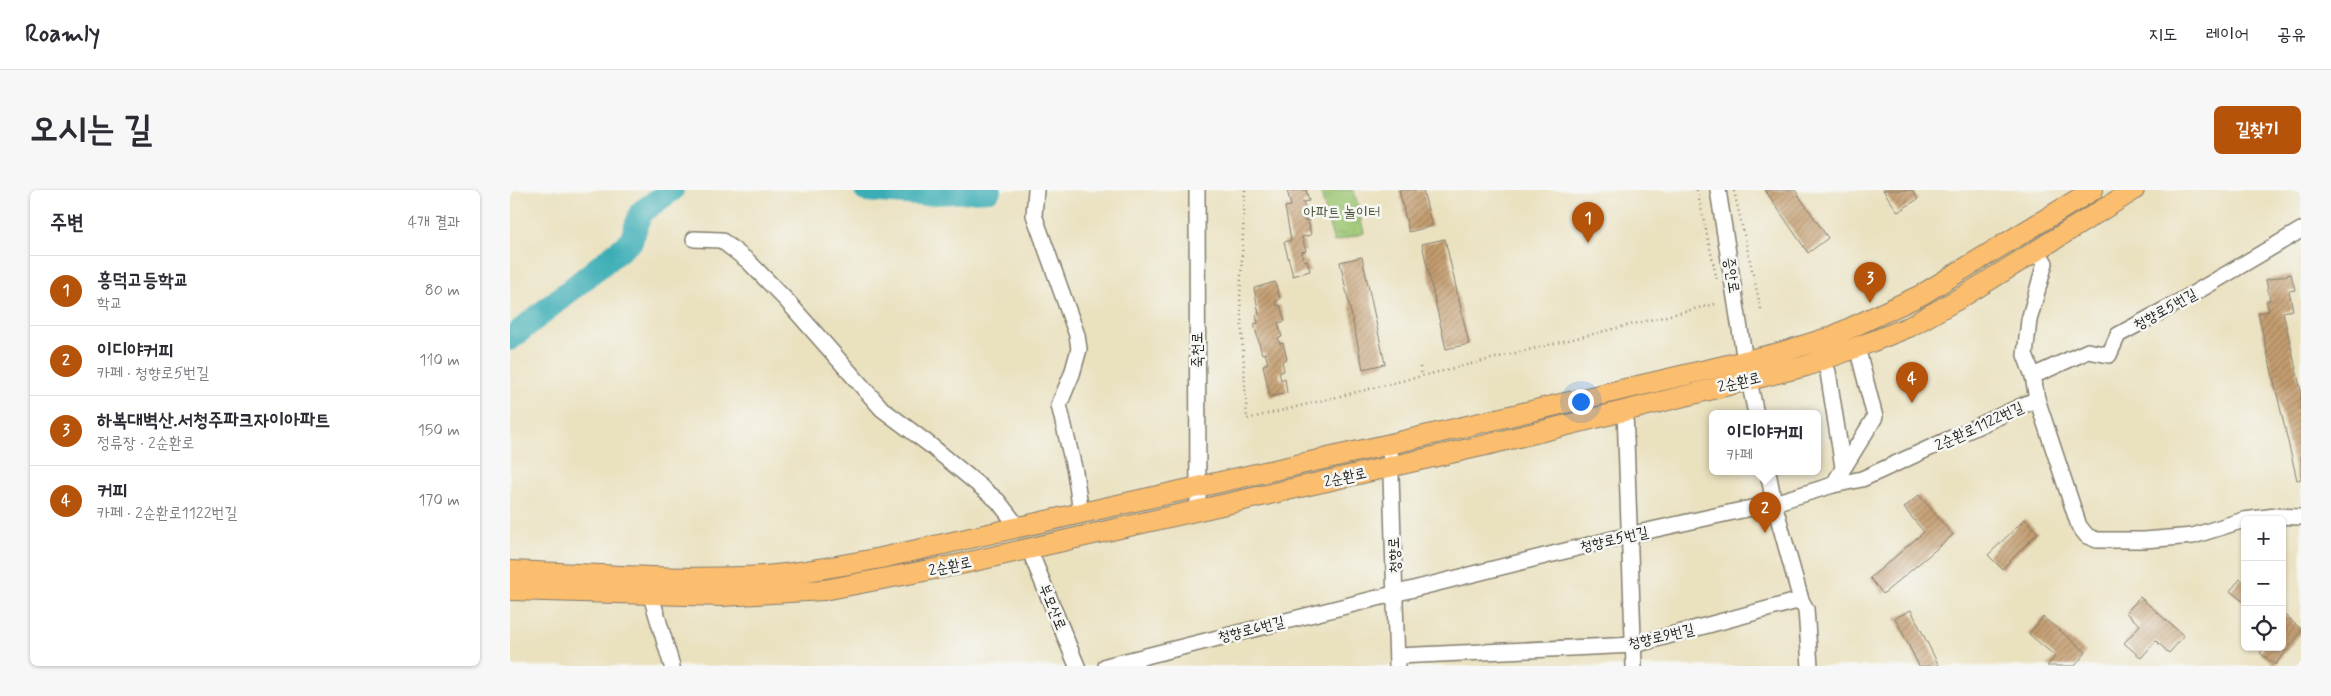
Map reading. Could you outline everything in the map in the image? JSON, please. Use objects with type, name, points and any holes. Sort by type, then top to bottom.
[{"type":"main road","name":"2순환로","points":[[510,571],[647,584],[722,596],[824,590],[871,582],[1029,548],[1391,467],[1625,411],[1747,370],[1779,353],[1831,337],[1872,319],[1921,295],[2093,190]]},
{"type":"main road","name":"2순환로","points":[[510,590],[647,584],[717,577],[766,576],[828,568],[881,558],[1390,444],[1747,370],[1822,360],[1909,327],[1962,297],[2134,190]]},
{"type":"street","points":[[1036,190],[1034,215],[1076,335],[1079,349],[1072,374],[1058,405],[1075,472],[1080,512]]},
{"type":"street","name":"죽천로","points":[[1197,190],[1198,510]]},
{"type":"street","name":"증안로","points":[[1718,190],[1755,410]]},
{"type":"street","name":"청향로5번길","points":[[2033,376],[2088,351],[2109,355],[2118,334],[2186,298],[2301,230]]},
{"type":"street","points":[[694,240],[721,240],[748,262],[787,301],[882,409],[930,445],[998,501],[1018,527]]},
{"type":"street","name":"2순환로1122번길","points":[[1832,485],[1862,479],[2037,399],[2033,376],[2025,355],[2029,320],[2044,263],[2037,250]]},
{"type":"street","points":[[1832,485],[1875,417],[1857,347]]},
{"type":"street","points":[[1822,360],[1828,372],[1843,468]]},
{"type":"street","points":[[2037,399],[2078,526],[2087,536],[2097,540],[2144,540],[2193,536],[2244,520],[2276,516],[2301,517]]},
{"type":"street","points":[[1625,411],[1634,666]]},
{"type":"street","name":"청향로","points":[[1390,444],[1397,661]]},
{"type":"street","points":[[1769,475],[1774,503],[1801,600],[1806,609],[1810,666]]},
{"type":"street","name":"청향로5번길","points":[[1395,592],[1629,534],[1774,503],[1832,485]]},
{"type":"street","name":"부모산로","points":[[1029,548],[1077,666]]},
{"type":"street","points":[[647,584],[672,666]]},
{"type":"street","name":"청향로6번길","points":[[1106,666],[1395,592]]},
{"type":"street","name":"청향로9번길","points":[[1397,661],[1634,645],[1801,600]]},
{"type":"path","points":[[1244,190],[1240,298],[1247,419],[1714,304]]},
{"type":"path","points":[[1697,190],[1717,283]]},
{"type":"path","points":[[1733,190],[1761,309]]},
{"type":"path","points":[[1420,367],[1422,376]]},
{"type":"green space","name":"아파트 놀이터","points":[[1320,190],[1354,190],[1364,233],[1334,242]]},
{"type":"building","points":[[1287,190],[1306,190],[1309,201],[1303,202],[1307,215],[1302,216],[1304,221],[1308,220],[1311,235],[1302,237],[1306,251],[1301,252],[1304,261],[1307,260],[1310,271],[1293,276],[1284,242],[1291,240],[1285,207],[1291,206]]},
{"type":"building","points":[[1399,190],[1423,190],[1432,226],[1409,232]]},
{"type":"building","points":[[1765,190],[1795,190],[1828,238],[1808,253]]},
{"type":"building","points":[[1883,190],[1912,190],[1918,199],[1898,212]]},
{"type":"building","points":[[1445,239],[1469,344],[1446,349],[1422,244]]},
{"type":"building","points":[[1362,257],[1385,364],[1363,369],[1340,262]]},
{"type":"building","points":[[2291,274],[2295,290],[2289,291],[2293,310],[2283,312],[2301,391],[2301,479],[2297,480],[2258,313],[2269,311],[2266,301],[2270,300],[2266,280]]},
{"type":"building","points":[[1275,282],[1280,299],[1276,301],[1277,306],[1280,305],[1285,321],[1278,323],[1282,337],[1278,338],[1280,344],[1283,343],[1287,359],[1282,361],[1284,371],[1279,373],[1281,380],[1285,378],[1287,393],[1270,397],[1263,365],[1268,363],[1265,353],[1262,354],[1254,324],[1258,323],[1256,315],[1259,314],[1254,288]]},
{"type":"building","points":[[1919,495],[1953,535],[1883,594],[1870,578],[1924,532],[1904,508]]},
{"type":"building","points":[[2025,519],[2038,533],[2002,569],[1988,555]]},
{"type":"building","points":[[2240,579],[2241,580],[2241,600],[2230,591]]},
{"type":"building","points":[[2140,597],[2184,636],[2169,653],[2156,641],[2141,658],[2124,643],[2140,625],[2126,613]]},
{"type":"building","points":[[1911,610],[1939,666],[1919,666],[1895,618]]},
{"type":"building","points":[[2286,616],[2301,629],[2301,633],[2275,665],[2260,653],[2262,651],[2286,651]]},
{"type":"building","points":[[2043,617],[2086,652],[2075,666],[2047,666],[2055,656],[2029,634]]},
{"type":"waterway","points":[[510,339],[631,241],[641,212],[672,190]]},
{"type":"waterway","points":[[866,190],[918,194],[989,190]]},
{"type":"place","name":"흥덕고등학교","points":[[1588,243]]},
{"type":"place","name":"하복대벽산.서청주파크자이아파트","points":[[1870,303]]},
{"type":"place","name":"커피","points":[[1912,403]]},
{"type":"place","name":"이디야커피","points":[[1765,533]]}]
